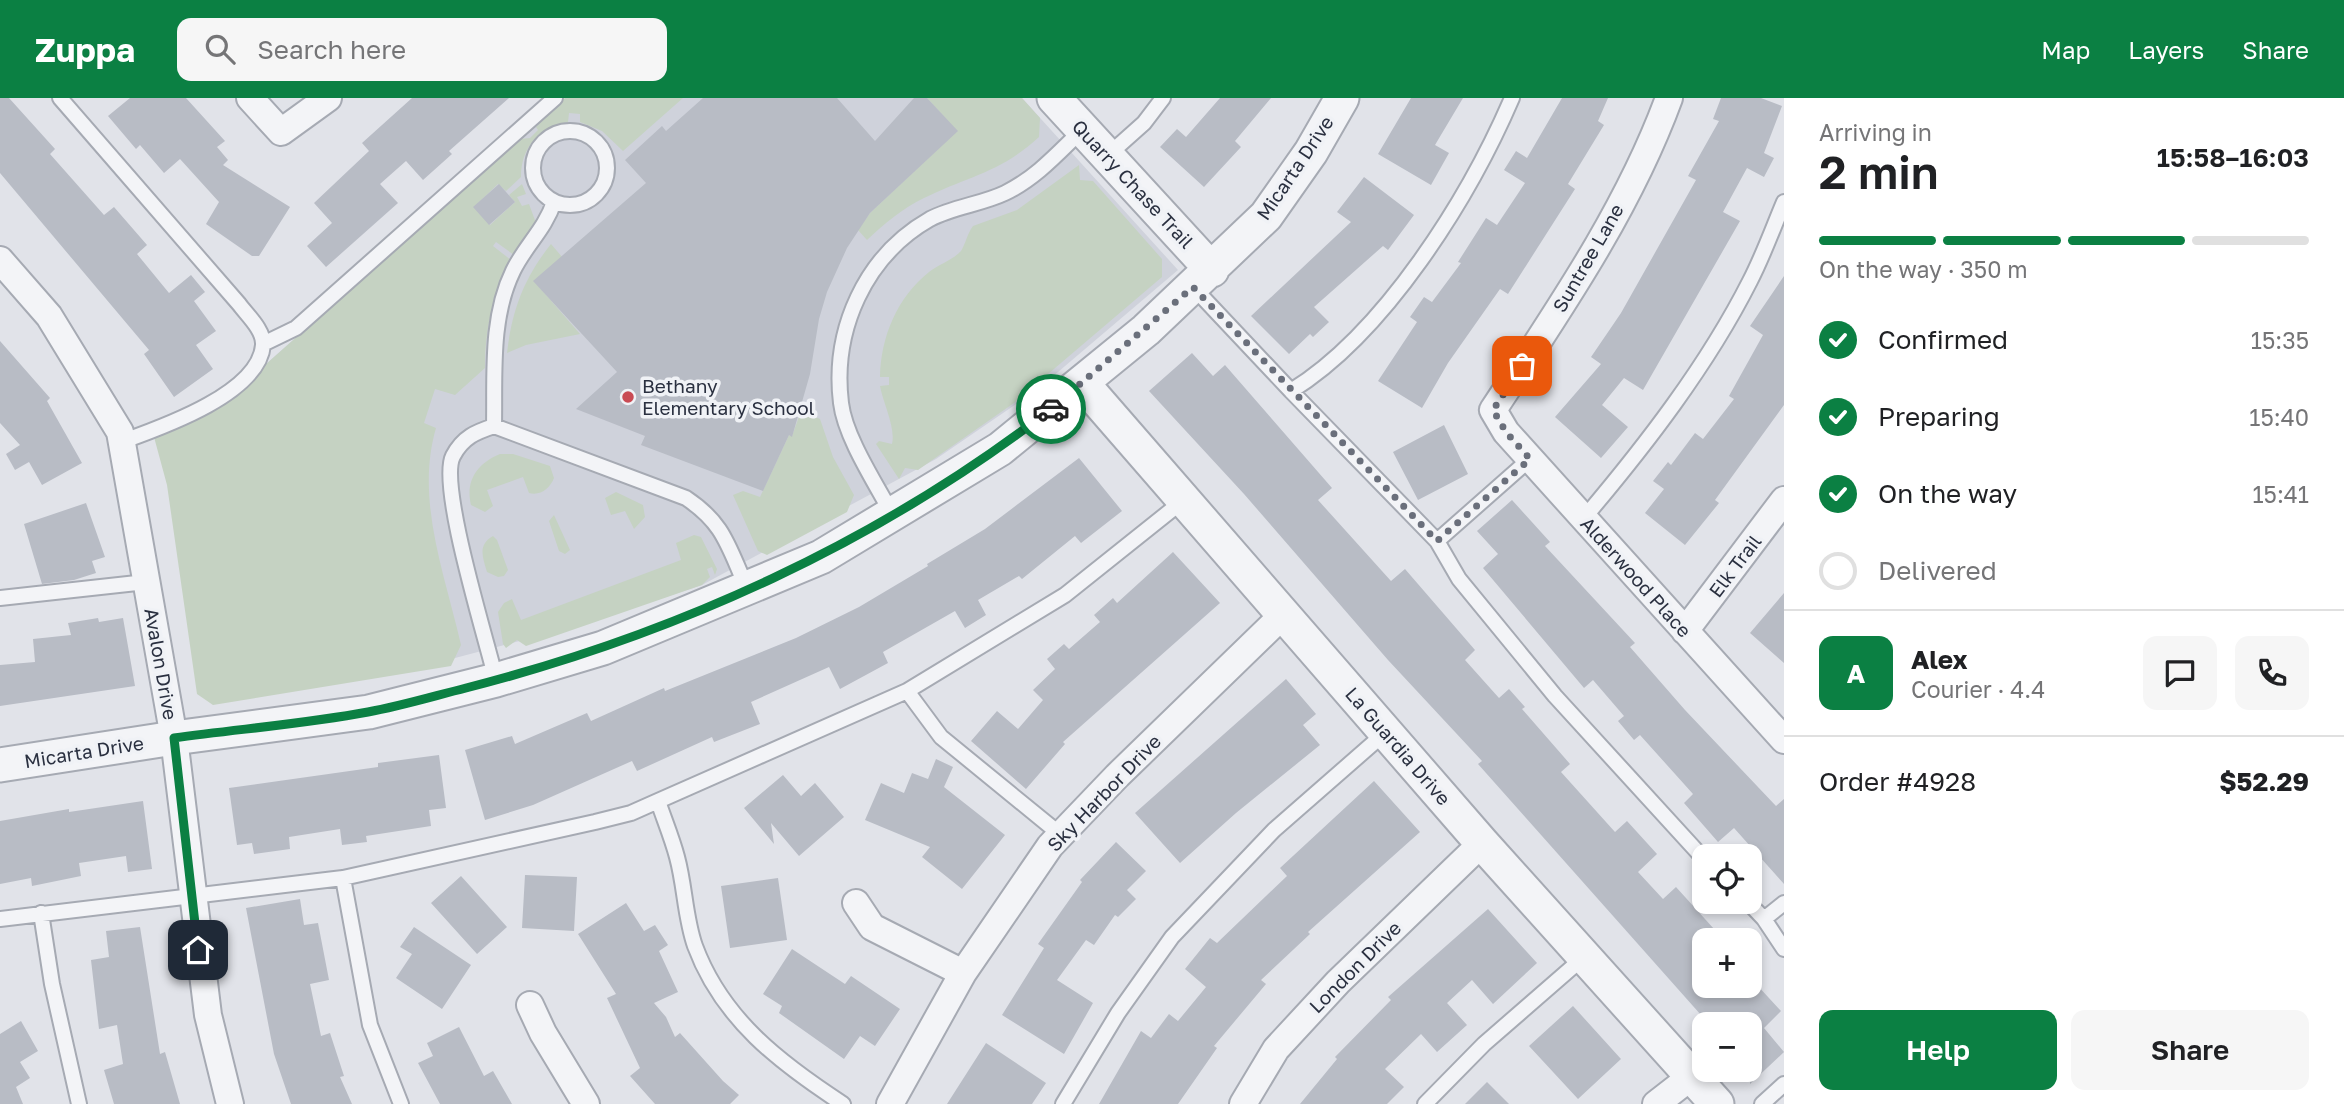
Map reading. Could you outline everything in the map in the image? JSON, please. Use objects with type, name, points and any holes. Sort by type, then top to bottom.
[{"type":"street","points":[[250,98],[281,132],[328,98]]},
{"type":"street","name":"Quarry Chase Trail","points":[[1054,98],[1107,156],[1203,279]]},
{"type":"street","name":"Micarta Drive","points":[[0,765],[369,712],[496,680],[603,648],[748,590],[821,557],[1000,449],[1083,384],[1203,279],[1266,216],[1311,152],[1342,98]]},
{"type":"street","name":"Suntree Lane","points":[[1493,410],[1566,299],[1617,211],[1669,98]]},
{"type":"street","name":"Avalon Drive","points":[[0,260],[56,326],[120,432],[174,738],[191,894],[208,1015],[230,1104]]},
{"type":"street","name":"La Guardia Drive","points":[[1083,384],[1482,843],[1692,1076]]},
{"type":"street","name":"Alderwood Place","points":[[1493,410],[1506,432],[1784,740]]},
{"type":"street","name":"Elk Trail","points":[[1685,631],[1784,500]]},
{"type":"street","name":"Sky Harbor Drive","points":[[890,1104],[963,973],[1060,835],[1116,776],[1284,614]]},
{"type":"street","name":"London Drive","points":[[1243,1104],[1276,1049],[1338,982],[1482,843]]},
{"type":"street","points":[[856,903],[872,927],[963,973]]},
{"type":"street","points":[[530,1005],[543,1033],[586,1104]]},
{"type":"street","points":[[1656,1104],[1692,1076]]},
{"type":"street","name":"La Guardia Drive","points":[[1697,1082],[1717,1104]]},
{"type":"lane","points":[[60,98],[261,332],[263,344],[259,360],[215,402],[121,442]]},
{"type":"lane","points":[[263,344],[296,328],[555,98]]},
{"type":"lane","points":[[1107,156],[1144,123],[1163,98]]},
{"type":"lane","points":[[1291,391],[1312,379],[1373,321],[1449,217],[1496,135],[1512,98]]},
{"type":"lane","points":[[893,516],[856,445],[841,405],[841,356],[852,306],[874,266],[901,239],[932,218],[1004,193],[1031,178],[1083,130]]},
{"type":"lane","points":[[572,131],[586,134],[597,143],[605,155],[607,170],[603,184],[595,196],[582,203],[568,205],[554,202],[542,193],[534,180],[536,152],[545,141],[557,133],[572,131]]},
{"type":"lane","points":[[494,426],[496,349],[501,303],[513,270],[547,220],[554,202]]},
{"type":"lane","points":[[1584,519],[1624,470],[1699,366],[1750,282],[1784,202]]},
{"type":"lane","points":[[1203,279],[1291,391],[1437,541],[1460,579],[1555,696],[1692,846]]},
{"type":"lane","points":[[496,680],[450,497],[452,458],[469,435],[494,426],[686,498],[708,513],[719,526],[748,590]]},
{"type":"lane","points":[[1437,541],[1530,459]]},
{"type":"lane","points":[[0,919],[191,894],[343,878],[631,813],[907,691],[1065,595],[1184,500]]},
{"type":"lane","points":[[0,598],[146,582]]},
{"type":"lane","points":[[907,691],[941,737],[1060,835]]},
{"type":"lane","points":[[1063,1104],[1118,1013],[1172,937],[1274,830],[1386,732]]},
{"type":"lane","points":[[658,801],[677,857],[695,945],[729,1010],[755,1040],[803,1078],[843,1104]]},
{"type":"lane","points":[[343,878],[370,1025],[401,1104]]},
{"type":"lane","points":[[1764,919],[1784,902]]},
{"type":"lane","points":[[41,913],[52,985],[79,1104]]},
{"type":"lane","points":[[1759,914],[1784,949]]},
{"type":"lane","points":[[1425,1104],[1484,1044],[1584,957]]},
{"type":"lane","points":[[1762,1104],[1784,1084]]},
{"type":"shaded area","name":"Bethany Elementary School","points":[[565,98],[1022,98],[1178,270],[1038,389],[936,459],[702,585],[581,625],[455,658],[208,698],[161,433],[221,404]]},
{"type":"green space","points":[[565,98],[683,98],[623,151],[602,131],[580,122],[580,114],[569,113],[568,122],[540,134],[528,148],[521,177],[506,191],[498,184],[474,207],[490,225],[515,202],[509,195],[522,184],[526,194],[517,197],[522,206],[529,204],[536,223],[514,255],[496,242],[493,246],[511,260],[491,312],[485,368],[455,395],[435,389],[424,423],[436,428],[430,455],[430,510],[461,645],[451,666],[213,705],[197,694],[167,485],[154,437],[221,404],[520,139],[530,138],[538,130],[536,127]]},
{"type":"green space","points":[[927,98],[1022,98],[1040,118],[1039,137],[1011,159],[924,198],[887,222],[867,240],[858,230],[870,213],[957,131]]},
{"type":"green space","points":[[1079,165],[1080,180],[1093,181],[1162,259],[1162,277],[1014,403],[918,470],[905,468],[899,479],[876,444],[879,441],[892,444],[891,423],[880,386],[889,385],[889,377],[880,377],[884,347],[900,306],[929,272],[961,251],[973,226],[1017,210]]},
{"type":"green space","points":[[551,244],[563,258],[534,281],[580,334],[526,345],[507,353],[512,323],[521,295],[533,269]]},
{"type":"green space","points":[[801,411],[820,419],[833,457],[854,495],[847,512],[767,555],[758,551],[733,495],[743,491],[760,497],[789,435],[792,436]]},
{"type":"green space","points":[[500,454],[513,454],[550,466],[554,478],[547,488],[537,493],[529,493],[523,477],[487,490],[493,506],[485,512],[471,505],[472,480],[485,462]]},
{"type":"green space","points":[[616,492],[643,505],[645,517],[634,529],[625,511],[611,515],[605,498]]},
{"type":"green space","points":[[554,515],[570,550],[565,554],[559,551],[549,521]]},
{"type":"green space","points":[[694,535],[701,537],[717,569],[715,575],[712,567],[707,569],[710,577],[702,585],[526,646],[517,640],[506,648],[503,644],[498,612],[504,603],[512,599],[521,620],[681,560],[676,543]]},
{"type":"green space","points":[[493,536],[508,570],[504,576],[498,577],[487,572],[484,562],[483,548]]},
{"type":"building","points":[[0,98],[9,98],[55,149],[50,154],[104,215],[114,207],[147,245],[137,254],[169,293],[191,275],[205,292],[194,301],[216,331],[196,345],[213,369],[174,397],[144,354],[149,350],[0,173]]},
{"type":"building","points":[[130,98],[186,98],[225,141],[217,147],[228,160],[223,165],[290,207],[259,256],[252,256],[206,224],[219,202],[180,159],[164,173],[140,145],[136,149],[108,116]]},
{"type":"building","points":[[412,98],[509,98],[449,151],[452,154],[423,180],[406,161],[380,184],[398,203],[326,267],[307,246],[332,223],[314,203],[369,151],[362,143]]},
{"type":"building","points":[[703,98],[837,98],[875,141],[914,98],[927,98],[958,131],[870,213],[847,248],[827,292],[819,319],[810,374],[792,437],[789,435],[763,491],[641,445],[645,436],[576,409],[617,372],[533,281],[646,183],[625,160],[662,126],[666,131]]},
{"type":"building","points":[[1220,98],[1271,98],[1235,141],[1241,147],[1204,187],[1160,147],[1177,129],[1186,137]]},
{"type":"building","points":[[1411,98],[1463,98],[1435,145],[1449,153],[1431,185],[1378,154]]},
{"type":"building","points":[[1562,98],[1608,98],[1598,121],[1604,125],[1568,184],[1575,189],[1508,294],[1500,289],[1448,363],[1422,408],[1378,381],[1417,322],[1410,317],[1424,297],[1432,302],[1461,263],[1458,262],[1486,218],[1497,225],[1525,183],[1504,170],[1516,151],[1527,158]]},
{"type":"building","points":[[1721,98],[1761,98],[1782,106],[1764,153],[1774,158],[1764,177],[1747,168],[1723,212],[1740,221],[1643,390],[1624,378],[1602,405],[1628,427],[1601,458],[1555,417],[1601,364],[1591,357],[1621,313],[1696,180],[1688,176],[1719,121],[1713,119]]},
{"type":"building","points":[[1364,177],[1414,215],[1388,250],[1383,246],[1314,307],[1329,322],[1313,337],[1310,334],[1289,354],[1251,316],[1351,222],[1337,212]]},
{"type":"building","points":[[499,184],[515,202],[489,225],[473,207]]},
{"type":"building","points":[[1784,276],[1784,405],[1715,500],[1719,503],[1685,545],[1645,513],[1664,489],[1653,481],[1668,462],[1671,465],[1695,433],[1703,439],[1734,399],[1729,396],[1763,335],[1750,326]]},
{"type":"building","points":[[0,341],[50,398],[47,401],[82,463],[42,485],[29,462],[15,470],[6,454],[20,445],[0,423]]},
{"type":"building","points":[[1192,353],[1213,376],[1225,365],[1332,488],[1318,500],[1391,581],[1405,569],[1475,650],[1465,660],[1499,698],[1509,689],[1525,707],[1522,709],[1570,764],[1561,772],[1615,832],[1627,821],[1657,854],[1638,872],[1663,899],[1676,887],[1692,905],[1692,914],[1700,914],[1713,928],[1692,928],[1692,998],[1762,998],[1762,990],[1781,1011],[1764,1028],[1784,1052],[1762,1073],[1762,1012],[1698,1012],[1478,764],[1482,761],[1388,660],[1244,494],[1149,391]]},
{"type":"building","points":[[1444,425],[1468,474],[1418,500],[1393,452]]},
{"type":"building","points":[[1079,458],[1122,511],[1081,543],[1075,536],[1022,579],[1019,576],[978,600],[986,615],[965,628],[955,611],[883,652],[888,663],[840,689],[829,667],[751,702],[760,724],[714,742],[712,737],[637,771],[632,761],[533,805],[485,820],[465,750],[512,736],[515,744],[587,713],[591,721],[664,688],[665,691],[796,638],[859,607],[928,566],[927,564],[985,529]]},
{"type":"building","points":[[1512,500],[1550,542],[1545,546],[1635,643],[1630,647],[1685,710],[1776,806],[1784,799],[1784,884],[1762,859],[1762,844],[1748,844],[1734,828],[1718,842],[1684,803],[1693,794],[1640,735],[1634,740],[1618,721],[1624,716],[1593,680],[1584,688],[1483,568],[1498,554],[1477,531]]},
{"type":"building","points":[[86,503],[105,557],[92,561],[96,573],[74,580],[42,584],[24,524]]},
{"type":"building","points":[[1173,552],[1220,603],[1063,742],[1065,744],[1026,789],[971,741],[997,711],[1018,729],[1043,700],[1033,690],[1055,669],[1047,659],[1064,644],[1069,649],[1100,622],[1094,615],[1113,598],[1117,603]]},
{"type":"building","points":[[1784,593],[1784,663],[1750,633]]},
{"type":"building","points":[[98,618],[99,622],[123,618],[135,686],[0,706],[0,665],[35,662],[33,639],[71,635],[68,623]]},
{"type":"building","points":[[1286,679],[1316,714],[1303,725],[1320,745],[1236,813],[1180,863],[1135,813]]},
{"type":"building","points":[[439,755],[446,808],[429,810],[431,826],[366,836],[367,842],[342,845],[340,829],[289,837],[290,849],[254,854],[252,843],[237,845],[229,788],[378,767],[378,763]]},
{"type":"building","points":[[936,759],[953,767],[944,787],[1005,835],[962,889],[922,857],[930,847],[865,820],[881,783],[904,793],[912,773],[928,779]]},
{"type":"building","points":[[783,775],[801,796],[815,783],[844,817],[799,856],[771,823],[774,844],[744,808]]},
{"type":"building","points":[[1374,781],[1420,832],[1308,932],[1310,934],[1261,980],[1266,984],[1214,1046],[1217,1048],[1178,1104],[1099,1104],[1141,1031],[1151,1038],[1169,1014],[1178,1021],[1206,987],[1185,969],[1210,938],[1217,943],[1287,876],[1280,868]]},
{"type":"building","points":[[143,801],[152,869],[128,872],[126,856],[79,863],[81,876],[32,886],[31,878],[0,884],[0,821],[69,809],[69,812]]},
{"type":"building","points":[[1116,842],[1146,871],[1127,890],[1136,899],[1118,917],[1115,915],[1094,945],[1086,940],[1057,980],[1093,1003],[1064,1054],[1002,1015],[1044,948],[1038,944],[1082,882],[1080,880]]},
{"type":"building","points":[[525,875],[577,877],[574,931],[522,928]]},
{"type":"building","points":[[461,876],[507,927],[477,954],[431,903]]},
{"type":"building","points":[[778,878],[787,940],[730,948],[721,886]]},
{"type":"building","points":[[300,899],[304,925],[318,923],[329,980],[310,984],[321,1036],[330,1033],[344,1076],[340,1077],[352,1104],[291,1104],[274,1054],[246,908]]},
{"type":"building","points":[[626,903],[644,931],[655,925],[668,945],[659,951],[678,992],[654,1003],[666,1017],[675,1037],[680,1033],[739,1095],[730,1104],[655,1104],[630,1076],[640,1068],[607,998],[616,994],[578,934]]},
{"type":"building","points":[[1488,909],[1537,963],[1493,1004],[1472,980],[1447,1003],[1467,1025],[1437,1052],[1421,1034],[1385,1069],[1404,1087],[1387,1104],[1300,1104],[1337,1059],[1335,1057],[1391,1000],[1388,997]]},
{"type":"building","points":[[140,927],[160,1054],[165,1052],[180,1104],[114,1104],[104,1070],[123,1064],[117,1025],[99,1029],[91,960],[109,957],[106,931]]},
{"type":"building","points":[[414,927],[471,965],[442,1009],[396,978],[412,954],[400,947]]},
{"type":"building","points":[[792,949],[845,984],[851,976],[900,1009],[875,1046],[860,1036],[844,1059],[779,1013],[782,1006],[763,994]]},
{"type":"building","points":[[1573,1006],[1621,1059],[1578,1099],[1529,1046]]},
{"type":"building","points":[[21,1021],[38,1051],[20,1062],[30,1078],[16,1087],[23,1104],[0,1104],[0,1034]]},
{"type":"building","points":[[459,1027],[484,1076],[493,1071],[512,1104],[440,1104],[418,1063],[433,1056],[427,1043]]},
{"type":"building","points":[[986,1043],[1046,1083],[1032,1104],[947,1104]]},
{"type":"building","points":[[1487,1082],[1509,1104],[1465,1104]]},
{"type":"way so far","points":[[1051,409],[1193,287],[1437,541],[1530,459],[1506,432],[1493,410],[1522,366]]},
{"type":"place","name":"Bethany Elementary School","points":[[628,397]]},
{"type":"route","points":[[198,950],[174,738],[369,712],[496,680],[603,648],[748,590],[821,557],[1000,449],[1051,409]]}]
